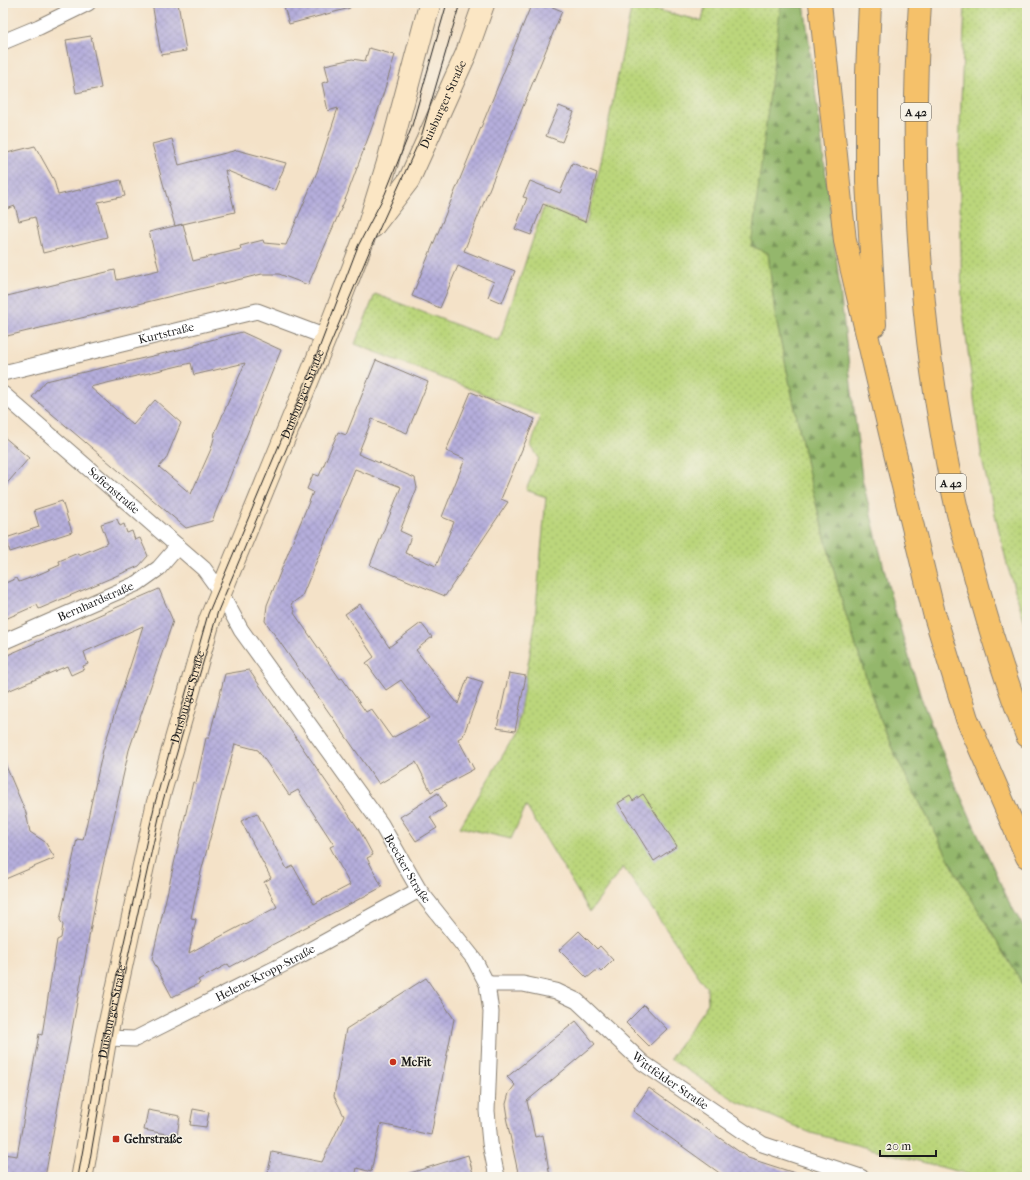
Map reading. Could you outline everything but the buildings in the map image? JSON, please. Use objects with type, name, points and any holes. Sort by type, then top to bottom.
[{"type":"highway","points":[[820,3],[845,241],[891,437],[934,613],[967,720],[1027,857]]},
{"type":"highway","points":[[870,3],[867,73],[867,181],[875,328],[891,437]]},
{"type":"highway","name":"A 42","points":[[920,3],[916,117],[918,220],[925,315],[937,406],[954,497],[978,585],[1000,664],[1027,736]]},
{"type":"main road","name":"Duisburger Straße","points":[[82,1177],[106,1038],[157,804],[210,619],[220,591],[326,338],[364,239],[387,164],[430,3]]},
{"type":"main road","name":"Duisburger Straße","points":[[364,239],[409,180],[454,81],[484,3]]},
{"type":"street","points":[[3,42],[39,27],[88,3]]},
{"type":"street","name":"Kurtstraße","points":[[3,373],[257,311],[326,338]]},
{"type":"street","name":"Sofienstraße","points":[[3,394],[204,569],[220,591]]},
{"type":"street","name":"Bernhardstraße","points":[[3,642],[138,583],[159,568],[178,546]]},
{"type":"street","name":"Beecker Straße","points":[[220,591],[241,630],[380,824],[419,890],[474,959],[487,984],[491,1012],[487,1111],[490,1144],[497,1177]]},
{"type":"street","name":"Helene-Kropp-Straße","points":[[106,1038],[135,1039],[288,962],[419,890]]},
{"type":"street","name":"Wittfelder Straße","points":[[487,984],[523,984],[556,991],[577,1001],[643,1063],[762,1144],[861,1177]]},
{"type":"green space","points":[[706,3],[804,3],[834,238],[862,478],[891,597],[922,701],[956,786],[1009,902],[1027,933],[1027,991],[957,875],[894,753],[876,709],[844,609],[812,489],[775,315],[768,253],[751,246],[632,4],[702,21]]},
{"type":"green space","points":[[706,3],[781,3],[751,246],[768,253],[775,315],[812,489],[844,609],[876,709],[894,753],[957,875],[1027,991],[1027,1177],[979,1177],[811,1133],[738,1102],[670,1059],[708,1003],[707,988],[623,867],[590,912],[526,806],[511,839],[460,827],[516,733],[534,630],[546,497],[526,490],[539,458],[531,446],[540,416],[355,344],[375,294],[499,341],[544,206],[586,224],[600,166],[632,4],[702,21]]},
{"type":"green space","points":[[965,3],[1027,3],[1027,629],[1008,568],[982,460],[962,305],[959,150]]},
{"type":"tram line","points":[[78,1177],[103,1037],[155,803],[208,614],[312,367],[358,246],[385,194],[411,129],[447,3]]},
{"type":"tram line","points":[[87,1177],[113,1025],[162,804],[218,611],[372,245],[421,137],[460,3]]},
{"type":"place","name":"McFit","points":[[393,1062]]},
{"type":"place","name":"Gehrstraße","points":[[116,1139]]}]
